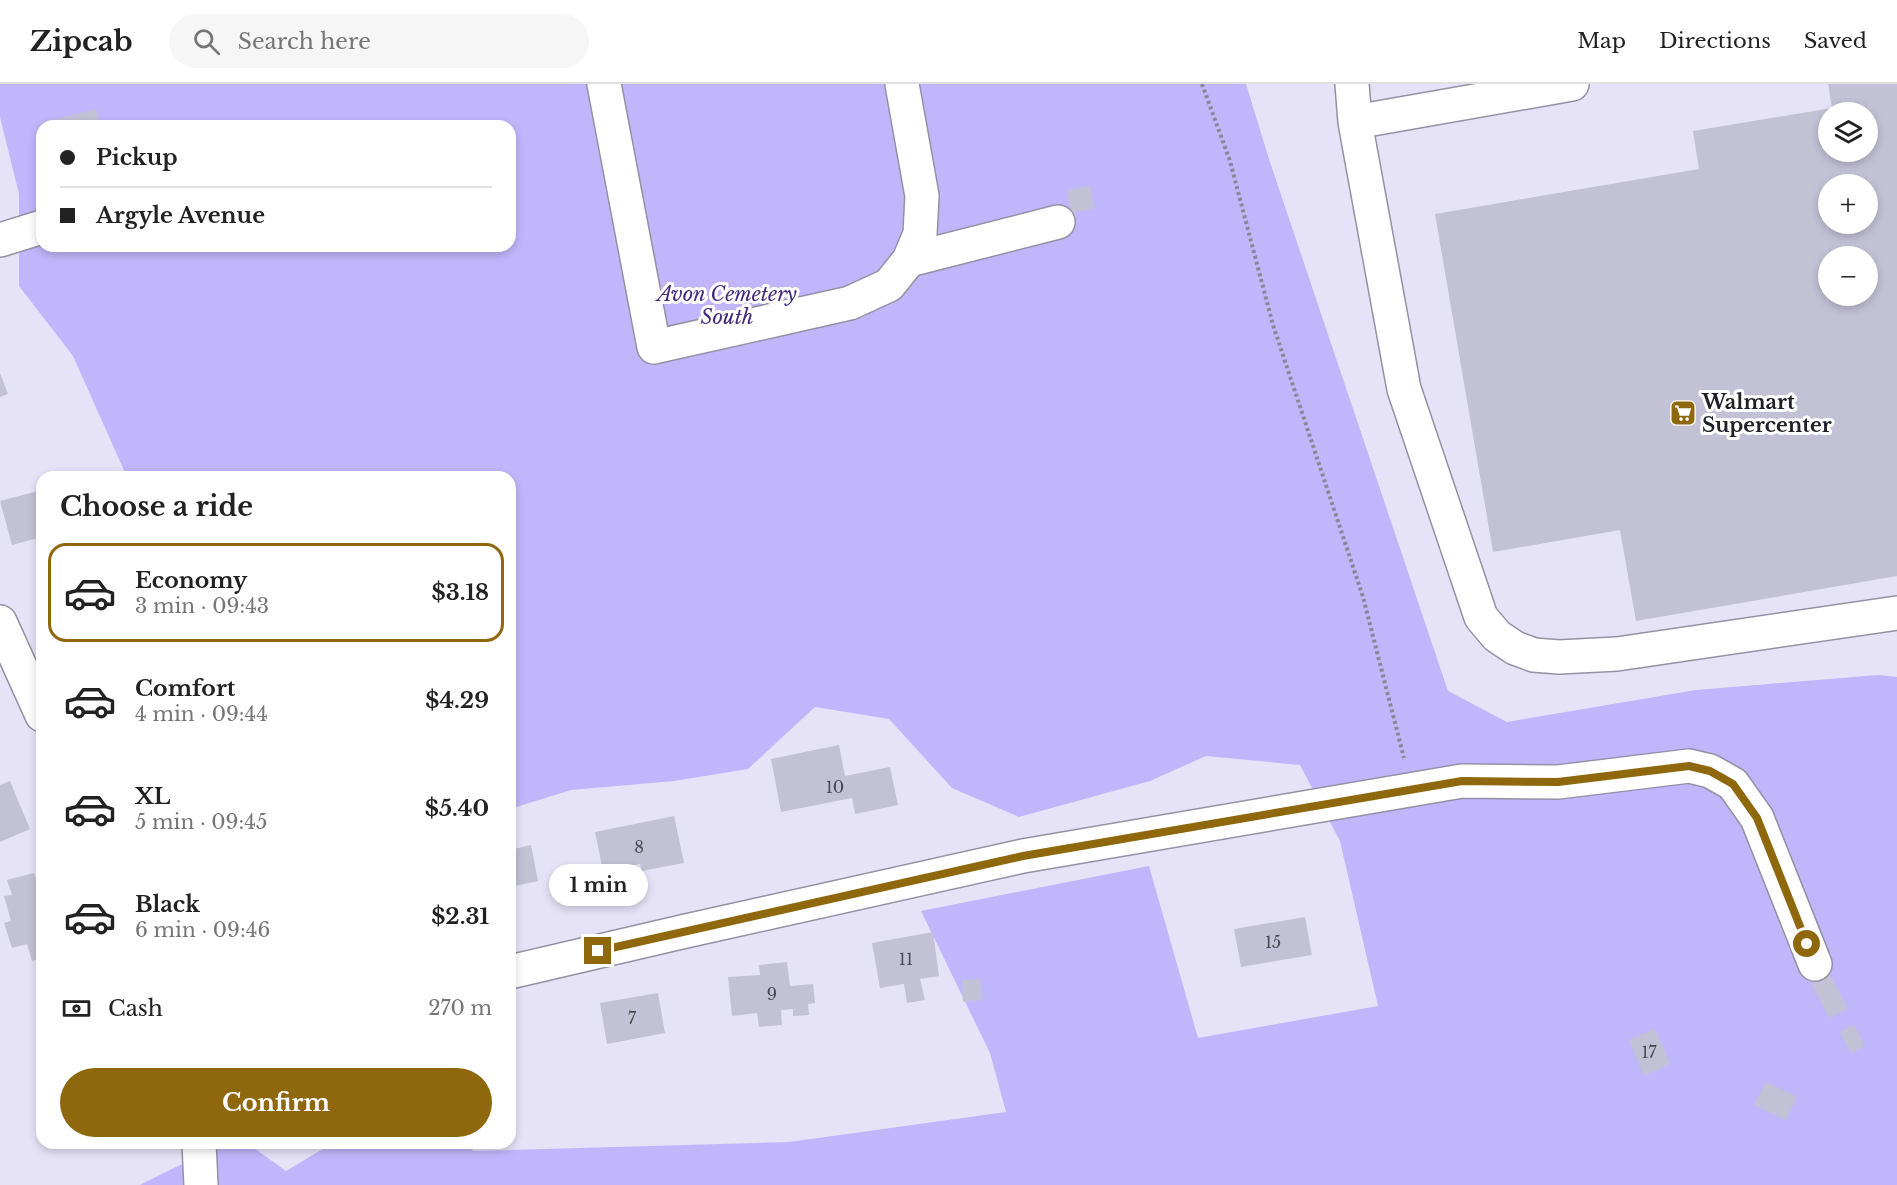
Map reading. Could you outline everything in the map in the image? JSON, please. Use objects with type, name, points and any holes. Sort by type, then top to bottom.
[{"type":"street","points":[[604,84],[654,347],[850,303],[889,285],[909,260],[920,234],[922,196],[902,84]]},
{"type":"street","points":[[1352,84],[1355,122],[1404,389],[1481,617],[1497,636],[1515,648],[1534,655],[1560,657],[1617,654],[1897,614]]},
{"type":"street","points":[[1355,122],[1572,84]]},
{"type":"street","points":[[909,260],[1058,222]]},
{"type":"street","points":[[0,240],[36,229]]},
{"type":"street","points":[[0,622],[36,702]]},
{"type":"street","points":[[516,971],[1023,856],[1462,781],[1558,782],[1689,766],[1710,771],[1733,784],[1757,818],[1815,964]]},
{"type":"street","points":[[199,1149],[201,1185]]},
{"type":"path","points":[[1202,84],[1230,160],[1273,325],[1363,597],[1412,790]]},
{"type":"green space","name":"Avon Cemetery South","points":[[0,84],[1246,84],[1269,159],[1448,691],[1507,722],[1696,690],[1878,675],[1897,677],[1897,1185],[140,1185],[212,1149],[255,1149],[286,1171],[323,1149],[471,1149],[474,1151],[789,1142],[1006,1112],[990,1053],[921,911],[1149,866],[1198,1038],[1378,1006],[1340,841],[1300,765],[1206,756],[1150,781],[1019,817],[952,788],[889,719],[815,707],[748,769],[674,781],[571,790],[516,807],[516,471],[124,471],[73,356],[19,286],[19,194],[0,117]]},
{"type":"building","name":"Walmart Supercenter","points":[[1828,84],[1897,84],[1897,576],[1636,621],[1620,530],[1493,552],[1435,214],[1699,169],[1693,131],[1818,110],[1818,162],[1878,162],[1878,102],[1831,102]]},
{"type":"building","points":[[96,109],[99,120],[53,120]]},
{"type":"building","points":[[1090,186],[1094,209],[1071,213],[1067,190]]},
{"type":"building","points":[[0,373],[8,394],[0,397]]},
{"type":"building","points":[[36,492],[36,539],[12,545],[0,501]]},
{"type":"building","points":[[839,745],[845,776],[890,767],[898,805],[855,814],[852,798],[781,812],[771,759]]},
{"type":"building","points":[[10,781],[30,829],[0,842],[0,785]]},
{"type":"building","points":[[674,816],[684,863],[642,871],[640,864],[603,871],[595,832]]},
{"type":"building","points":[[531,845],[538,881],[516,886],[516,849]]},
{"type":"building","points":[[34,873],[36,880],[36,960],[32,961],[27,944],[12,948],[4,923],[11,921],[4,896],[12,895],[7,880]]},
{"type":"building","points":[[1305,917],[1312,955],[1241,967],[1234,929]]},
{"type":"building","points":[[933,932],[939,976],[920,979],[925,1000],[907,1003],[904,984],[880,988],[872,943]]},
{"type":"building","points":[[787,962],[790,986],[813,984],[815,1003],[808,1004],[809,1015],[793,1016],[793,1009],[781,1010],[782,1025],[759,1027],[757,1013],[732,1016],[728,977],[760,975],[759,965]]},
{"type":"building","points":[[1829,972],[1848,1009],[1829,1018],[1810,981]]},
{"type":"building","points":[[980,979],[982,1000],[963,1002],[962,980]]},
{"type":"building","points":[[658,993],[665,1033],[607,1044],[600,1003]]},
{"type":"building","points":[[1854,1025],[1865,1046],[1851,1053],[1840,1032]]},
{"type":"building","points":[[1655,1029],[1670,1064],[1644,1076],[1629,1040]]},
{"type":"building","points":[[1766,1082],[1797,1097],[1786,1120],[1754,1105]]},
{"type":"place","name":"Walmart Supercenter","points":[[1683,413]]},
{"type":"route","points":[[598,951],[1023,856],[1146,837],[1462,781],[1558,782],[1689,766],[1710,771],[1733,784],[1757,818],[1807,944]]}]
